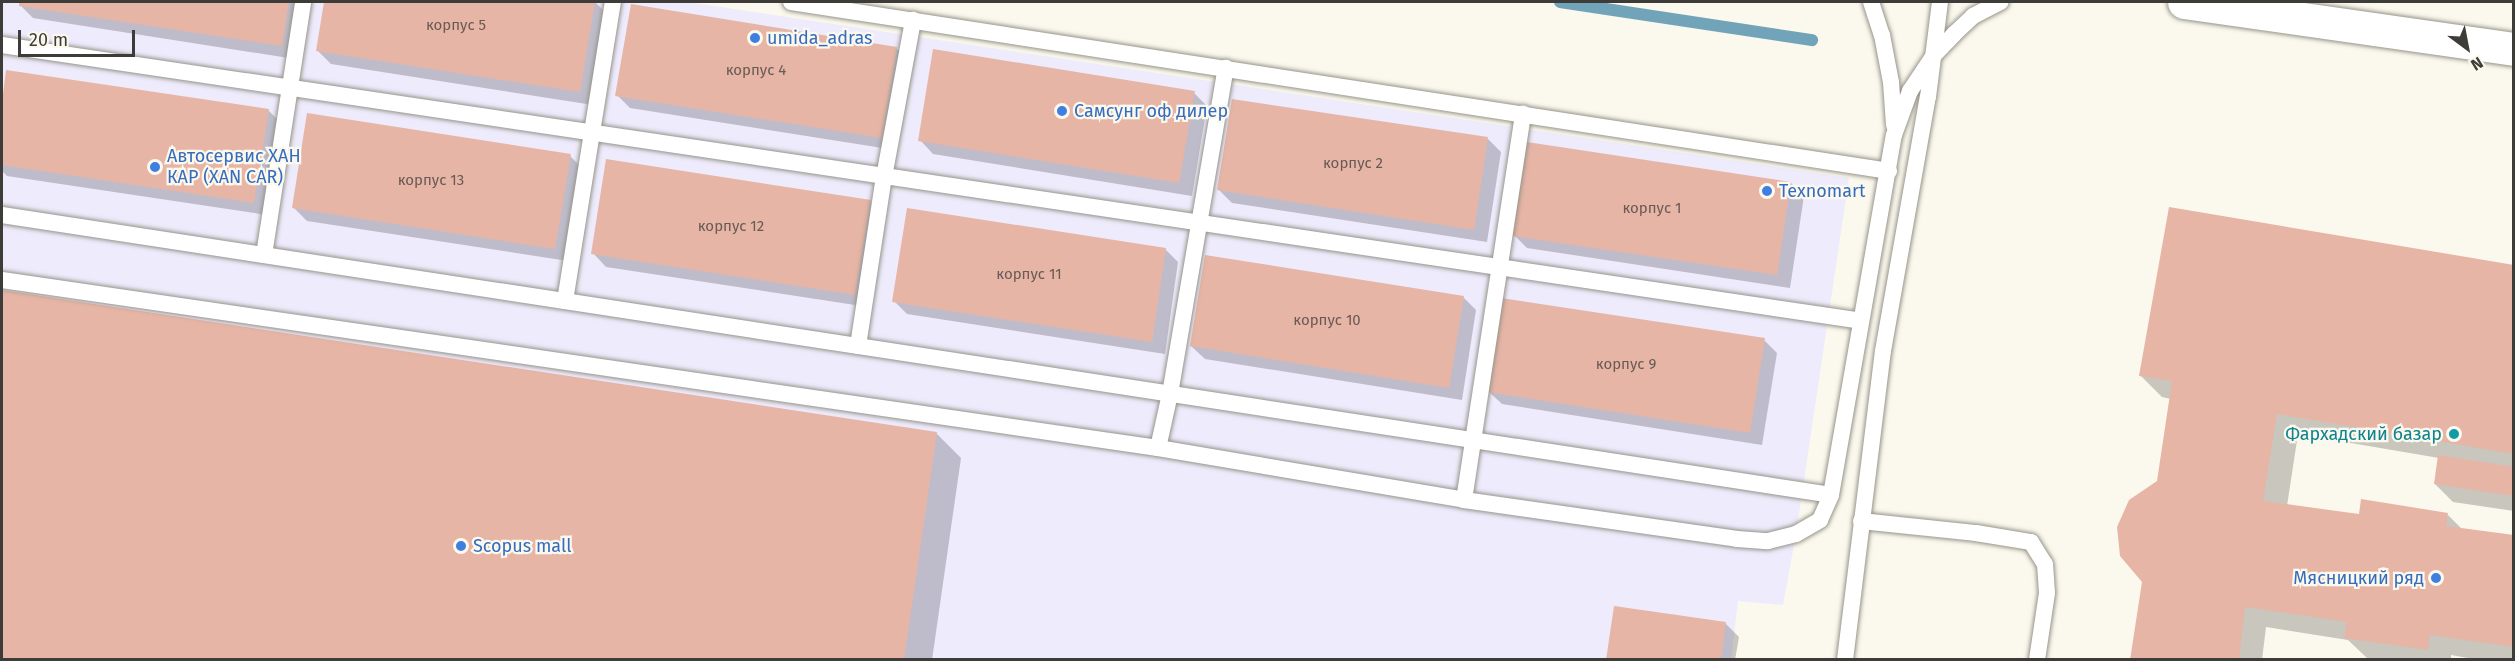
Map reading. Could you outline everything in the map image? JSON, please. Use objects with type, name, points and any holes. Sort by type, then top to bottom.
[{"type":"main road","points":[[2184,2],[2514,49]]},
{"type":"lane","points":[[264,255],[303,2]]},
{"type":"lane","points":[[565,301],[590,132],[613,2]]},
{"type":"lane","points":[[791,2],[1889,171]]},
{"type":"lane","points":[[2,280],[1158,448],[1464,500],[1737,539],[1768,540],[1796,534],[1820,520],[1831,495],[1894,135],[1891,82],[1871,2]]},
{"type":"lane","points":[[1845,660],[1883,351],[1934,55],[1940,2]]},
{"type":"lane","points":[[1894,135],[1910,91],[1934,55],[1973,16],[2001,2]]},
{"type":"lane","points":[[858,346],[884,177],[913,20]]},
{"type":"lane","points":[[2,45],[1861,321]]},
{"type":"lane","points":[[1158,448],[1170,394],[1226,68]]},
{"type":"lane","points":[[1464,500],[1523,113]]},
{"type":"lane","points":[[2,215],[1831,495]]},
{"type":"lane","points":[[1861,521],[2031,542],[2045,564],[2047,593],[2037,660]]},
{"type":"shaded area","points":[[2,2],[688,2],[1849,178],[1796,534],[1783,605],[1738,601],[1731,660],[2,659]]},
{"type":"building","points":[[19,2],[289,2],[282,46],[19,6]]},
{"type":"building","points":[[324,2],[595,2],[580,92],[316,51]]},
{"type":"building","points":[[631,4],[897,47],[882,138],[615,96]]},
{"type":"building","points":[[933,49],[1195,91],[1179,183],[918,141]]},
{"type":"building","points":[[6,70],[269,109],[254,203],[2,165],[2,102]]},
{"type":"building","points":[[1232,99],[1488,137],[1474,230],[1217,190]]},
{"type":"building","points":[[307,113],[571,154],[555,249],[292,208]]},
{"type":"building","points":[[1527,142],[1791,182],[1777,275],[1512,236]]},
{"type":"building","points":[[606,159],[871,200],[855,295],[591,254]]},
{"type":"building","name":"Фархадский базар","points":[[2169,207],[2514,265],[2514,454],[2277,414],[2263,501],[2359,514],[2361,499],[2448,513],[2446,526],[2514,535],[2514,647],[2430,635],[2428,650],[2344,638],[2347,622],[2245,607],[2239,660],[2130,660],[2142,582],[2120,556],[2117,527],[2129,500],[2157,481],[2172,381],[2139,376]]},
{"type":"building","points":[[907,208],[1166,248],[1152,342],[892,302]]},
{"type":"building","points":[[1205,255],[1464,296],[1449,388],[1190,346]]},
{"type":"building","name":"Scopus mall","points":[[2,290],[937,432],[904,660],[2,660]]},
{"type":"building","points":[[1501,298],[1765,338],[1750,433],[1487,392]]},
{"type":"building","points":[[2438,455],[2514,467],[2514,496],[2434,484]]},
{"type":"building","points":[[1614,606],[1726,622],[1721,660],[1606,660]]},
{"type":"waterway","points":[[1560,2],[1812,40]]},
{"type":"place","name":"umida_adras","points":[[755,38]]},
{"type":"place","name":"Самсунг оф дилер","points":[[1062,111]]},
{"type":"place","name":"Автосервис ХАН КАР (XAN CAR)","points":[[155,167]]},
{"type":"place","name":"Texnomart","points":[[1767,191]]},
{"type":"place","name":"Фархадский базар","points":[[2454,434]]},
{"type":"place","name":"Scopus mall","points":[[461,546]]},
{"type":"place","name":"Мясницкий ряд","points":[[2436,578]]}]
